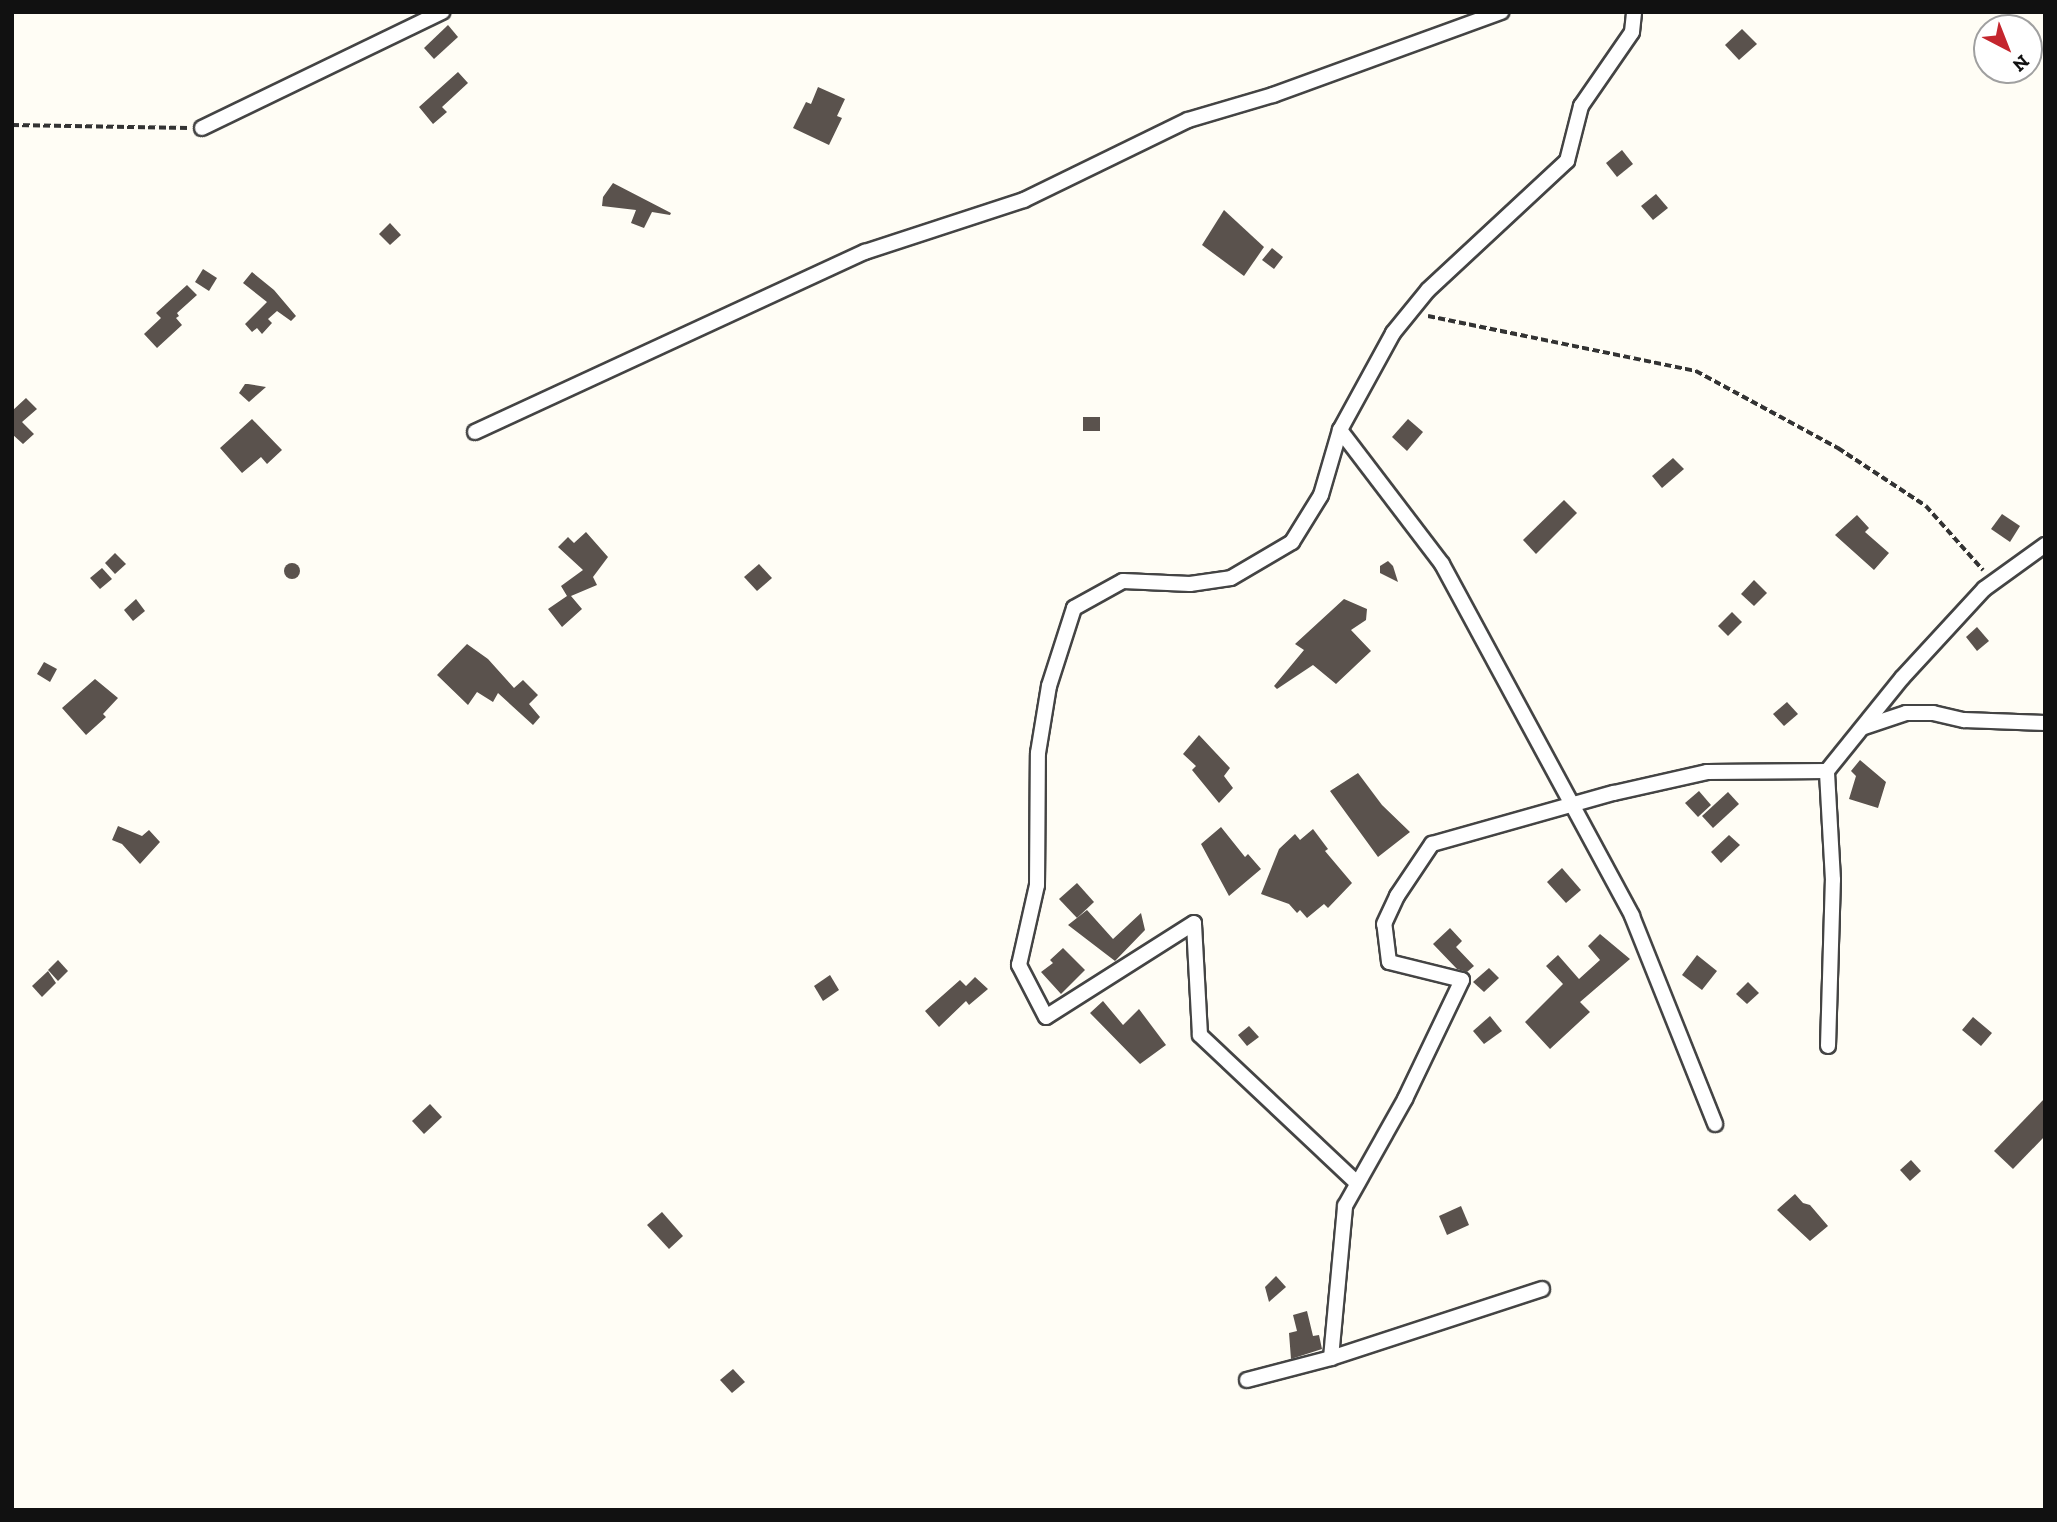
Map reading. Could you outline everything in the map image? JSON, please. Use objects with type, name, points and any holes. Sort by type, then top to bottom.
[{"type":"street","points":[[202,128],[442,12]]},
{"type":"street","points":[[475,432],[865,252],[1024,200],[1188,120],[1273,95],[1501,12]]},
{"type":"street","points":[[1357,1183],[1200,1035],[1194,923],[1046,1017],[1019,965],[1037,885],[1038,753],[1049,686],[1074,608],[1123,580],[1190,584],[1231,579],[1292,542],[1321,495],[1340,430],[1373,367],[1410,312],[1438,281],[1567,161],[1581,106],[1632,32],[1634,12]]},
{"type":"street","points":[[1340,430],[1441,564],[1632,916],[1715,1124]]},
{"type":"street","points":[[1828,1046],[1833,880],[1827,771],[1902,678],[1994,582],[2045,545]]},
{"type":"street","points":[[1862,727],[1906,713],[1933,713],[1964,720],[2045,723]]},
{"type":"street","points":[[1331,1358],[1345,1206],[1405,1100],[1462,980],[1389,962],[1384,924],[1397,896],[1432,844],[1571,804],[1707,772],[1827,771]]},
{"type":"street","points":[[1247,1380],[1331,1358],[1542,1289]]},
{"type":"path","points":[[12,124],[202,128]]},
{"type":"path","points":[[1410,312],[1696,371],[1838,448],[1926,506],[1994,582]]},
{"type":"building","points":[[448,25],[458,37],[434,59],[424,48]]},
{"type":"building","points":[[1742,29],[1757,44],[1739,60],[1725,45]]},
{"type":"building","points":[[458,72],[468,83],[442,107],[447,112],[433,124],[419,107]]},
{"type":"building","points":[[818,87],[845,99],[837,116],[842,118],[829,145],[793,128],[806,102],[811,104]]},
{"type":"building","points":[[1622,150],[1633,164],[1617,177],[1606,163]]},
{"type":"building","points":[[613,183],[671,213],[670,215],[652,212],[644,228],[631,223],[636,210],[602,206],[603,197]]},
{"type":"building","points":[[1656,194],[1668,208],[1653,220],[1641,206]]},
{"type":"building","points":[[1224,210],[1264,247],[1244,276],[1202,245]]},
{"type":"building","points":[[390,223],[401,235],[390,245],[379,234]]},
{"type":"building","points":[[1272,248],[1283,257],[1274,269],[1262,260]]},
{"type":"building","points":[[203,269],[217,278],[209,291],[195,282]]},
{"type":"building","points":[[252,272],[274,290],[296,316],[291,321],[277,311],[268,319],[272,323],[262,334],[257,328],[252,332],[245,324],[267,302],[243,283]]},
{"type":"building","points":[[187,285],[197,295],[177,313],[179,316],[176,318],[182,325],[157,348],[144,334],[161,318],[156,313]]},
{"type":"building","points":[[245,384],[266,387],[249,402],[239,393]]},
{"type":"building","points":[[26,398],[37,409],[22,422],[34,434],[23,444],[12,434],[12,411]]},
{"type":"building","points":[[1083,417],[1100,417],[1100,431],[1083,431]]},
{"type":"building","points":[[252,419],[282,450],[267,464],[261,457],[242,473],[220,448]]},
{"type":"building","points":[[1408,419],[1423,432],[1407,451],[1392,437]]},
{"type":"building","points":[[1673,458],[1684,469],[1662,488],[1652,476]]},
{"type":"building","points":[[1564,500],[1577,513],[1536,554],[1523,540]]},
{"type":"building","points":[[2002,514],[2020,526],[2010,542],[1991,529]]},
{"type":"building","points":[[1857,515],[1869,528],[1865,532],[1889,553],[1874,570],[1835,535]]},
{"type":"building","points":[[586,532],[608,557],[593,577],[597,585],[571,596],[582,609],[562,627],[548,609],[567,596],[561,586],[583,570],[558,547],[568,537],[574,543]]},
{"type":"building","points":[[115,553],[126,564],[115,574],[105,563]]},
{"type":"building","points":[[1388,561],[1393,566],[1398,582],[1380,573],[1380,566]]},
{"type":"building","points":[[289,563],[295,563],[300,571],[298,577],[289,579],[284,574],[284,568]]},
{"type":"building","points":[[759,564],[772,578],[757,591],[744,577]]},
{"type":"building","points":[[102,568],[112,579],[100,589],[90,578]]},
{"type":"building","points":[[1754,580],[1767,593],[1754,606],[1741,594]]},
{"type":"building","points":[[136,599],[145,611],[133,621],[124,610]]},
{"type":"building","points":[[1344,599],[1367,609],[1366,620],[1351,630],[1371,651],[1336,684],[1313,665],[1277,689],[1274,686],[1304,650],[1295,644]]},
{"type":"building","points":[[1732,612],[1742,622],[1728,636],[1718,626]]},
{"type":"building","points":[[1977,627],[1989,641],[1977,651],[1966,637]]},
{"type":"building","points":[[467,644],[488,659],[514,688],[523,680],[538,695],[529,704],[540,717],[533,725],[498,693],[493,702],[477,692],[468,705],[437,675]]},
{"type":"building","points":[[44,662],[57,669],[50,682],[37,674]]},
{"type":"building","points":[[95,679],[118,698],[103,714],[106,717],[86,735],[62,708]]},
{"type":"building","points":[[1787,702],[1798,714],[1784,726],[1773,714]]},
{"type":"building","points":[[1199,735],[1230,768],[1224,776],[1233,788],[1219,803],[1192,770],[1196,766],[1183,754]]},
{"type":"building","points":[[1860,760],[1886,782],[1878,808],[1849,799],[1856,776],[1851,771]]},
{"type":"building","points":[[1358,773],[1382,805],[1410,832],[1378,857],[1330,791]]},
{"type":"building","points":[[1699,791],[1711,805],[1698,817],[1685,803]]},
{"type":"building","points":[[1728,792],[1739,804],[1713,828],[1702,816]]},
{"type":"building","points":[[118,826],[142,836],[149,830],[160,842],[140,864],[122,844],[112,840]]},
{"type":"building","points":[[1221,827],[1245,857],[1248,854],[1261,869],[1229,896],[1201,844]]},
{"type":"building","points":[[1313,829],[1328,849],[1325,851],[1352,883],[1328,908],[1324,904],[1307,918],[1300,910],[1297,913],[1289,904],[1261,894],[1279,849],[1295,834],[1300,840]]},
{"type":"building","points":[[1729,835],[1740,845],[1721,863],[1711,852]]},
{"type":"building","points":[[1562,868],[1581,890],[1566,903],[1547,882]]},
{"type":"building","points":[[1077,883],[1094,902],[1077,918],[1059,899]]},
{"type":"building","points":[[1087,910],[1113,939],[1141,913],[1145,930],[1115,961],[1068,925]]},
{"type":"building","points":[[1450,928],[1462,941],[1456,947],[1474,966],[1467,972],[1457,969],[1433,944]]},
{"type":"building","points":[[1600,934],[1630,959],[1580,1002],[1590,1012],[1550,1049],[1525,1022],[1563,984],[1546,966],[1558,955],[1579,979],[1600,960],[1588,946]]},
{"type":"building","points":[[1063,948],[1085,970],[1061,994],[1041,972],[1053,963],[1050,960]]},
{"type":"building","points":[[1697,955],[1717,971],[1702,990],[1682,975]]},
{"type":"building","points":[[58,960],[68,971],[58,981],[48,970]]},
{"type":"building","points":[[1489,968],[1499,978],[1484,992],[1473,982]]},
{"type":"building","points":[[48,971],[56,983],[42,997],[32,986]]},
{"type":"building","points":[[830,975],[839,990],[823,1001],[814,986]]},
{"type":"building","points":[[975,977],[988,989],[969,1005],[966,1001],[939,1027],[925,1011],[960,980],[966,986]]},
{"type":"building","points":[[1748,982],[1759,993],[1747,1004],[1736,994]]},
{"type":"building","points":[[1103,1001],[1123,1025],[1139,1009],[1166,1045],[1140,1064],[1090,1013]]},
{"type":"building","points":[[1490,1016],[1502,1031],[1484,1044],[1473,1031]]},
{"type":"building","points":[[1973,1017],[1992,1033],[1981,1046],[1962,1030]]},
{"type":"building","points":[[1249,1026],[1259,1037],[1247,1046],[1238,1035]]},
{"type":"building","points":[[2045,1098],[2045,1136],[2013,1169],[1994,1151]]},
{"type":"building","points":[[430,1104],[442,1117],[424,1134],[412,1121]]},
{"type":"building","points":[[1911,1160],[1921,1171],[1910,1181],[1900,1170]]},
{"type":"building","points":[[1795,1194],[1803,1203],[1810,1205],[1828,1226],[1810,1241],[1777,1210]]},
{"type":"building","points":[[1461,1206],[1469,1225],[1447,1235],[1439,1216]]},
{"type":"building","points":[[662,1212],[683,1236],[669,1249],[647,1225]]},
{"type":"building","points":[[1276,1276],[1286,1287],[1269,1302],[1265,1287]]},
{"type":"building","points":[[1307,1311],[1313,1336],[1319,1335],[1322,1349],[1291,1359],[1289,1333],[1297,1331],[1293,1315]]},
{"type":"building","points":[[733,1369],[745,1382],[732,1393],[720,1380]]}]
